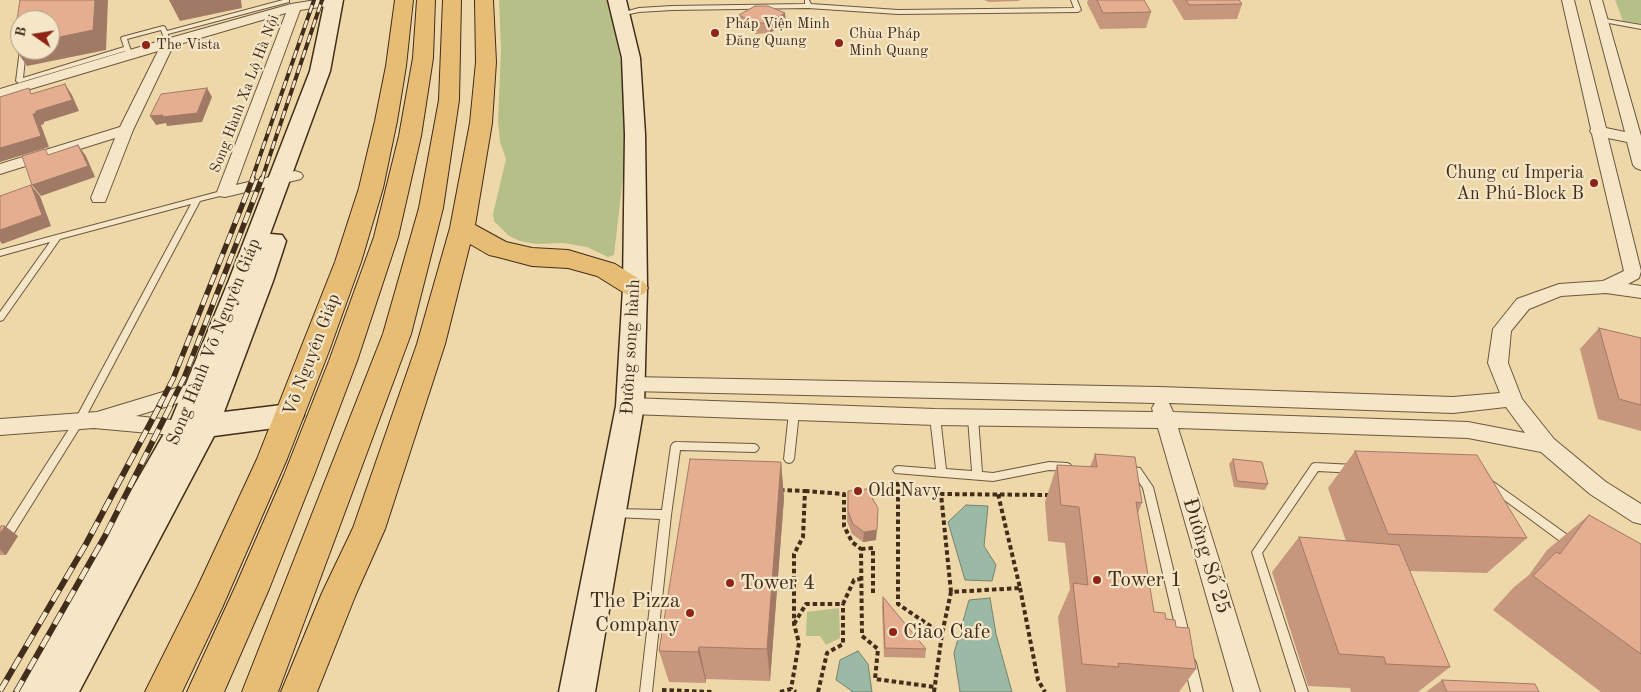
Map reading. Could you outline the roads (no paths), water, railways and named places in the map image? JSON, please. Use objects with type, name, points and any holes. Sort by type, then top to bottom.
[{"type":"highway","name":"Võ Nguyên Giáp","points":[[163,692],[189,640],[272,459],[348,262],[371,188],[396,66],[404,0]]},
{"type":"highway","name":"Võ Nguyên Giáp","points":[[205,692],[264,561],[343,361],[386,237],[412,127],[423,58],[426,0]]},
{"type":"highway","points":[[260,692],[397,334],[431,208],[449,100],[452,0]]},
{"type":"highway","points":[[299,692],[369,529],[431,344],[462,228],[481,123],[486,62],[484,0]]},
{"type":"highway","points":[[462,228],[498,249],[532,257],[568,259],[606,270],[635,288]]},
{"type":"highway","points":[[185,692],[189,640],[264,561]]},
{"type":"main road","name":"Song Hành Võ Nguyên Giáp","points":[[34,692],[193,427],[222,384],[261,281],[287,177],[320,70],[329,31],[339,0]]},
{"type":"main road","name":"Đường song hành","points":[[577,692],[612,513],[630,395],[635,288],[634,124],[630,58],[619,7]]},
{"type":"main road","name":"Song Hành Võ Nguyên Giáp","points":[[60,692],[193,427],[199,388],[241,280],[287,177]]},
{"type":"main road","points":[[193,427],[290,415]]},
{"type":"street","points":[[0,94],[167,38],[291,4],[339,0]]},
{"type":"street","name":"Song Hành Xa Lộ Hà Nội","points":[[225,192],[291,4]]},
{"type":"street","points":[[1580,4],[1600,20],[1637,139],[1641,165]]},
{"type":"street","points":[[1580,4],[1597,130],[1633,274],[1606,288]]},
{"type":"street","points":[[99,198],[126,130],[167,38]]},
{"type":"street","points":[[0,169],[126,130]]},
{"type":"street","points":[[1597,130],[1637,139]]},
{"type":"street","points":[[225,192],[287,177]]},
{"type":"street","points":[[1641,292],[1606,288],[1559,290],[1523,304],[1502,329],[1498,363],[1512,399],[1547,446],[1598,488],[1641,515]]},
{"type":"street","points":[[87,421],[199,388],[222,384]]},
{"type":"street","points":[[630,395],[1159,395],[1453,405],[1512,399]]},
{"type":"street","points":[[630,395],[794,412],[973,418],[1165,420],[1468,430],[1547,446]]},
{"type":"street","name":"Đường Số 25","points":[[1159,395],[1247,692]]},
{"type":"street","points":[[0,427],[87,421],[193,427]]},
{"type":"lane","points":[[619,7],[639,10],[807,3],[898,12],[1078,10],[1074,0]]},
{"type":"lane","points":[[1600,20],[1641,27]]},
{"type":"lane","points":[[22,60],[19,81],[128,51]]},
{"type":"lane","points":[[0,253],[225,192]]},
{"type":"lane","points":[[0,546],[87,421],[197,200]]},
{"type":"lane","points":[[0,318],[57,238]]},
{"type":"lane","points":[[789,459],[794,412]]},
{"type":"lane","points":[[935,417],[941,472]]},
{"type":"lane","points":[[973,418],[977,476]]},
{"type":"lane","points":[[646,692],[666,515],[676,446],[754,448]]},
{"type":"lane","points":[[898,475],[941,472],[993,477],[1049,466],[1078,468]]},
{"type":"lane","points":[[1302,692],[1257,552],[1315,467],[1364,470]]},
{"type":"lane","points":[[1118,470],[1137,471],[1148,487],[1197,692]]},
{"type":"lane","points":[[1483,477],[1583,553]]},
{"type":"lane","points":[[612,513],[666,515]]},
{"type":"railway","points":[[252,179],[314,0]]},
{"type":"railway","points":[[262,179],[322,0]]},
{"type":"railway","points":[[159,406],[173,379],[253,178]]},
{"type":"railway","points":[[170,406],[184,378],[262,178]]},
{"type":"railway","points":[[0,691],[86,544],[160,405]]},
{"type":"railway","points":[[16,692],[105,536],[171,405]]},
{"type":"place","name":"Pháp Viện Minh Đăng Quang","points":[[715,33]]},
{"type":"place","name":"Chùa Pháp Minh Quang","points":[[839,43]]},
{"type":"place","name":"The Vista","points":[[146,45]]},
{"type":"place","name":"Chung cư Imperia An Phú-Block B","points":[[1594,183]]},
{"type":"place","name":"Old Navy","points":[[858,491]]},
{"type":"place","name":"Tower 1","points":[[1097,580]]},
{"type":"place","name":"Tower 4","points":[[730,583]]},
{"type":"place","name":"The Pizza Company","points":[[690,613]]},
{"type":"place","name":"Ciao Cafe","points":[[893,632]]}]
